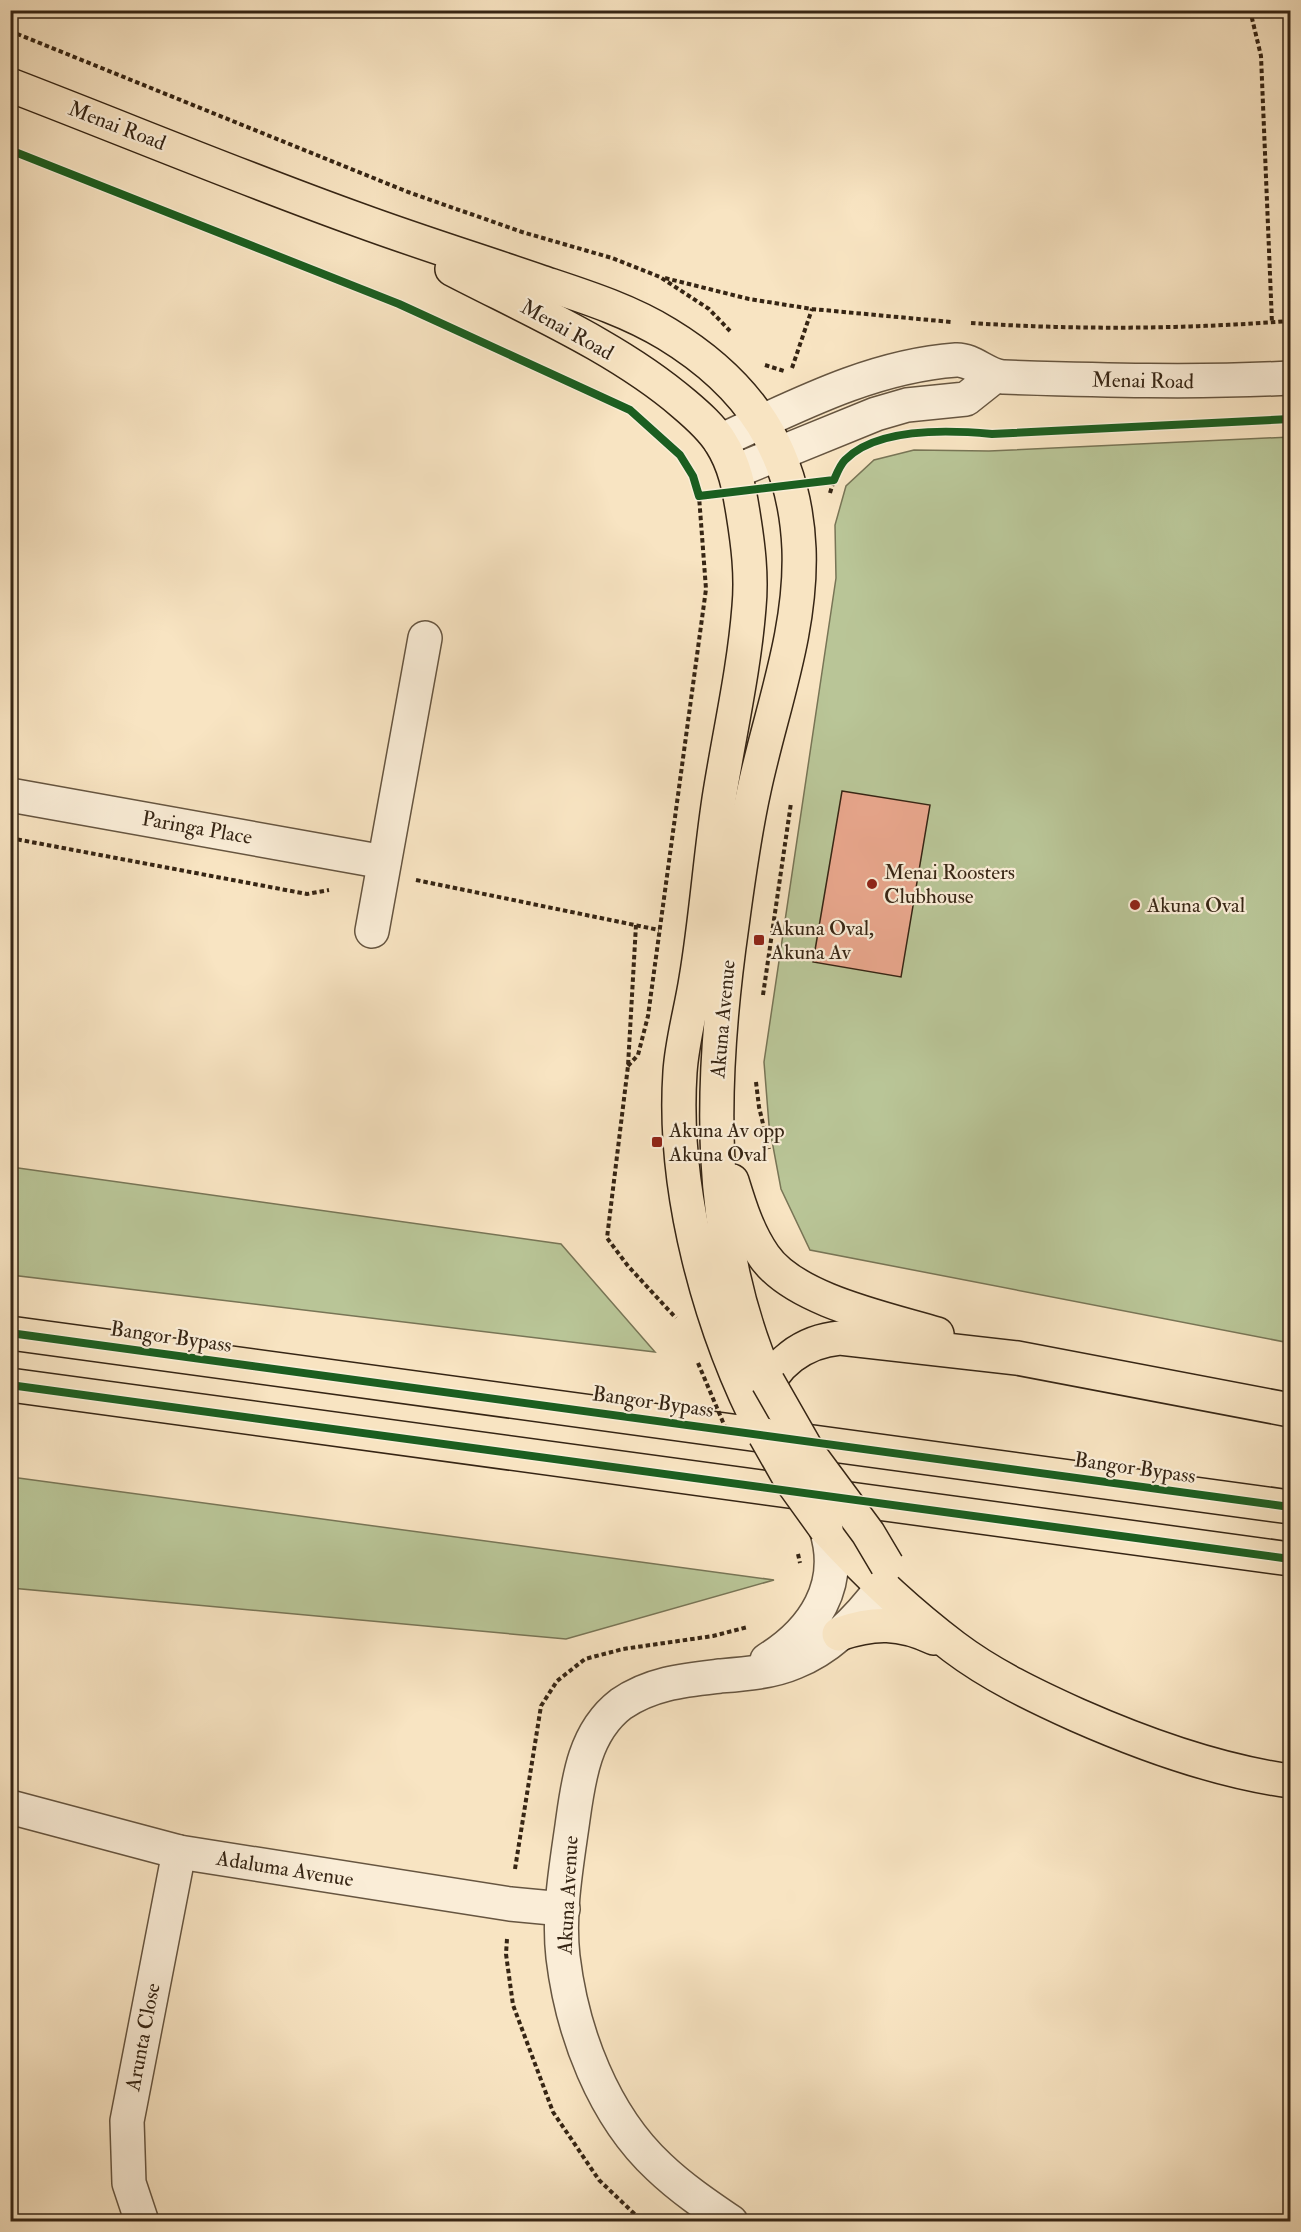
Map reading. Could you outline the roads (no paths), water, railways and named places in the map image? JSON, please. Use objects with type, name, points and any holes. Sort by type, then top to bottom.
[{"type":"main road","name":"Menai Road","points":[[10,84],[358,220],[581,295],[642,320],[669,335],[718,370],[735,387],[762,422]]},
{"type":"main road","name":"Menai Road","points":[[358,220],[557,323],[646,374],[699,417],[720,441]]},
{"type":"main road","name":"Akuna Avenue","points":[[762,422],[780,453],[789,484],[799,547],[795,612],[789,650],[766,734],[753,794],[739,873],[722,1002],[718,1057],[718,1172],[725,1238],[735,1288],[769,1376],[807,1452],[868,1533],[864,1569]]},
{"type":"main road","name":"Akuna Avenue","points":[[720,441],[738,481],[750,569],[749,607],[719,801],[697,975],[682,1050],[679,1098],[684,1174],[693,1232],[732,1365],[765,1435],[790,1479],[826,1529],[864,1569]]},
{"type":"main road","points":[[717,1108],[727,1163],[744,1219],[765,1259],[778,1272],[793,1283],[841,1305],[1017,1358]]},
{"type":"main road","name":"Bangor Bypass","points":[[10,1333],[1290,1507]]},
{"type":"main road","points":[[765,1435],[761,1411],[769,1376],[805,1346],[840,1338],[1017,1358],[1290,1410]]},
{"type":"main road","points":[[10,1385],[1290,1559]]},
{"type":"main road","points":[[864,1569],[955,1647],[1018,1687],[1137,1740],[1225,1768],[1290,1781]]},
{"type":"main road","points":[[839,1634],[877,1625],[904,1626],[955,1647]]},
{"type":"street","name":"Menai Road","points":[[720,441],[805,402],[882,372],[918,364],[960,360],[995,376],[1136,382],[1219,382],[1290,378]]},
{"type":"street","points":[[738,481],[780,453],[876,414],[907,405],[966,399],[995,376]]},
{"type":"street","points":[[372,931],[425,638]]},
{"type":"street","name":"Paringa Place","points":[[10,795],[382,871]]},
{"type":"street","name":"Akuna Avenue","points":[[726,1676],[764,1662],[791,1643],[813,1618],[829,1587],[864,1569],[868,1606],[839,1634],[796,1662],[769,1670],[726,1676],[692,1679],[648,1689],[619,1706],[600,1728],[585,1754],[577,1785],[567,1858],[563,1910],[563,1955],[570,2000],[583,2041],[603,2089],[627,2131],[658,2167],[731,2222]]},
{"type":"street","name":"Adaluma Avenue","points":[[10,1807],[179,1852],[510,1904],[563,1910]]},
{"type":"street","name":"Arunta Close","points":[[142,2222],[129,2183],[127,2121],[179,1852]]},
{"type":"place","name":"Menai Roosters Clubhouse","points":[[872,884]]},
{"type":"place","name":"Akuna Oval","points":[[1135,905]]},
{"type":"place","name":"Akuna Oval, Akuna Av","points":[[759,940]]},
{"type":"place","name":"Akuna Av opp Akuna Oval","points":[[657,1142]]}]
